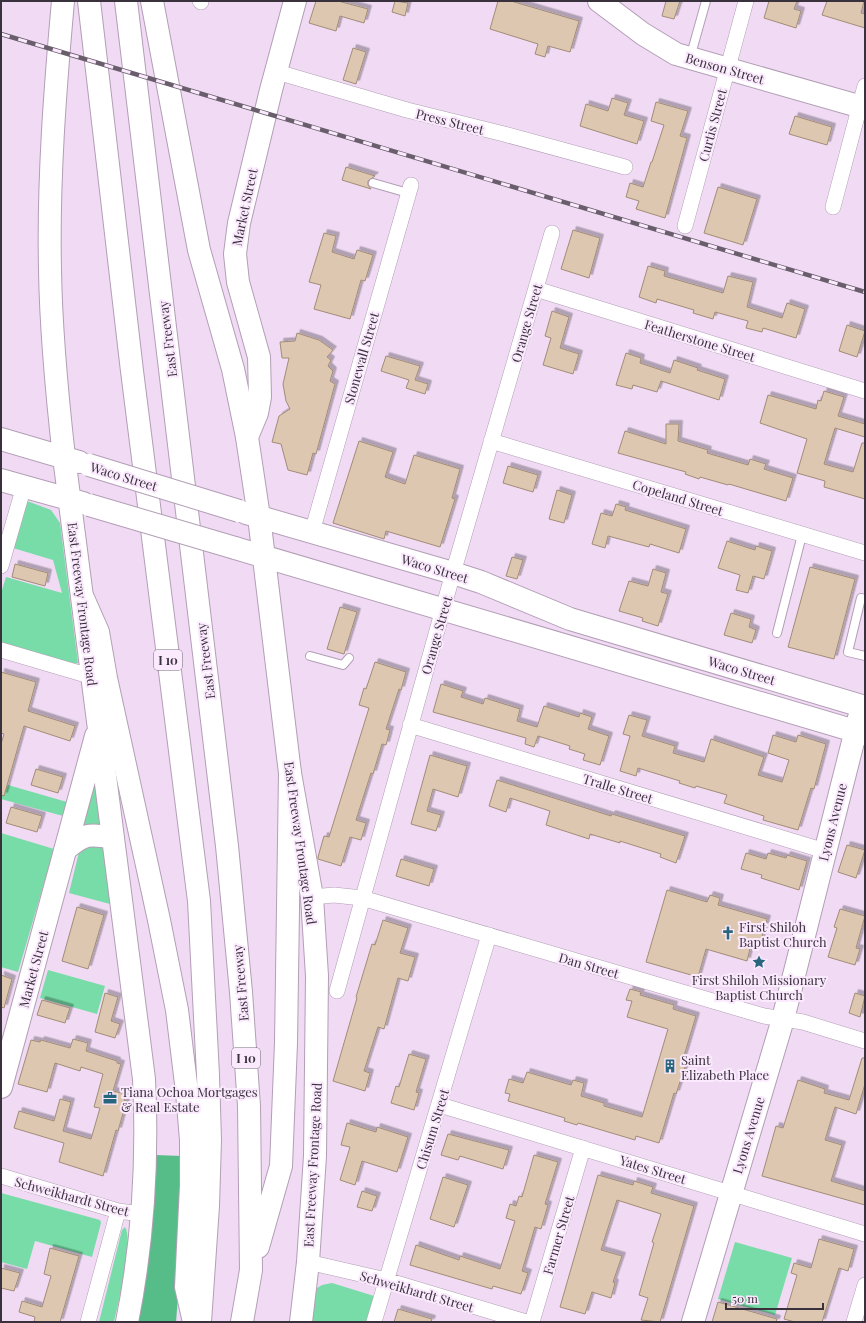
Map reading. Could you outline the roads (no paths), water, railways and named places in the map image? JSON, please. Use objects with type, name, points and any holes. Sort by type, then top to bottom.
[{"type":"main road","name":"East Freeway Frontage Road","points":[[63,1],[52,161],[50,227],[54,369],[64,457],[80,502],[83,598],[144,1079],[147,1132],[142,1214],[136,1274],[127,1322]]},
{"type":"main road","name":"I 10","points":[[89,1],[132,371],[199,901],[210,1140],[208,1206],[200,1322]]},
{"type":"main road","name":"East Freeway","points":[[126,1],[228,854],[241,992],[249,1106],[251,1270],[242,1322]]},
{"type":"main road","name":"East Freeway Frontage Road","points":[[152,1],[199,250],[233,369],[246,437],[249,514],[264,557],[290,773],[312,897],[317,976],[315,1156],[308,1262],[301,1322]]},
{"type":"main road","name":"Market Street","points":[[246,437],[257,413],[260,397],[259,358],[238,282],[235,254],[239,223],[295,1]]},
{"type":"main road","name":"Benson Street","points":[[599,1],[661,46],[676,54],[862,108]]},
{"type":"main road","name":"Waco Street","points":[[1,439],[249,514],[453,573],[481,582],[570,619],[659,646],[864,702]]},
{"type":"main road","name":"Waco Street","points":[[1,480],[444,609],[860,733]]},
{"type":"main road","points":[[83,598],[98,632],[106,678],[159,920],[176,1010],[187,1092],[191,1140],[191,1186],[186,1287],[195,1322]]},
{"type":"main road","points":[[652,671],[659,646]]},
{"type":"main road","name":"Lyons Avenue","points":[[693,1322],[783,1018],[825,851],[860,733],[864,702]]},
{"type":"main road","name":"Market Street","points":[[1,1087],[99,726]]},
{"type":"main road","points":[[251,1270],[281,1166],[286,1043],[290,773]]},
{"type":"main road","points":[[65,850],[78,838],[84,836],[97,834],[113,838]]},
{"type":"street","name":"Curtis Street","points":[[685,226],[746,1]]},
{"type":"street","name":"Press Street","points":[[276,72],[407,110],[504,134],[625,167]]},
{"type":"street","points":[[833,207],[862,108],[865,86]]},
{"type":"street","name":"Stonewall Street","points":[[312,532],[410,189]]},
{"type":"street","name":"Orange Street","points":[[337,991],[453,573],[552,233]]},
{"type":"street","name":"Featherstone Street","points":[[536,289],[865,391]]},
{"type":"street","name":"Copeland Street","points":[[492,441],[865,553]]},
{"type":"street","points":[[1,566],[24,486]]},
{"type":"street","points":[[1,650],[93,678]]},
{"type":"street","name":"Tralle Street","points":[[410,725],[825,851]]},
{"type":"street","name":"Dan Street","points":[[312,897],[334,894],[362,898],[764,1016],[803,1022],[865,1041]]},
{"type":"street","name":"Chisum Street","points":[[374,1322],[440,1105],[489,936]]},
{"type":"street","name":"Yates Street","points":[[440,1105],[731,1192],[865,1234]]},
{"type":"street","name":"Farmer Street","points":[[532,1322],[583,1148]]},
{"type":"street","name":"Schweikhardt Street","points":[[1,1176],[118,1211],[142,1214]]},
{"type":"street","points":[[88,1322],[118,1211]]},
{"type":"street","name":"Schweikhardt Street","points":[[308,1262],[386,1280],[526,1322]]},
{"type":"street","points":[[854,1322],[865,1285]]},
{"type":"lane","points":[[690,58],[706,1]]},
{"type":"lane","points":[[373,183],[410,189]]},
{"type":"lane","points":[[777,634],[802,535]]},
{"type":"lane","points":[[865,599],[861,598],[848,652],[865,656]]},
{"type":"lane","points":[[310,656],[343,665],[349,658]]},
{"type":"railway","points":[[1,34],[865,292]]},
{"type":"place","name":"First Shiloh Baptist Church","points":[[728,933]]},
{"type":"place","name":"First Shiloh Missionary Baptist Church","points":[[759,962]]},
{"type":"place","name":"Saint Elizabeth Place","points":[[670,1066]]},
{"type":"place","name":"Tiana Ochoa Mortgages & Real Estate","points":[[110,1098]]}]
